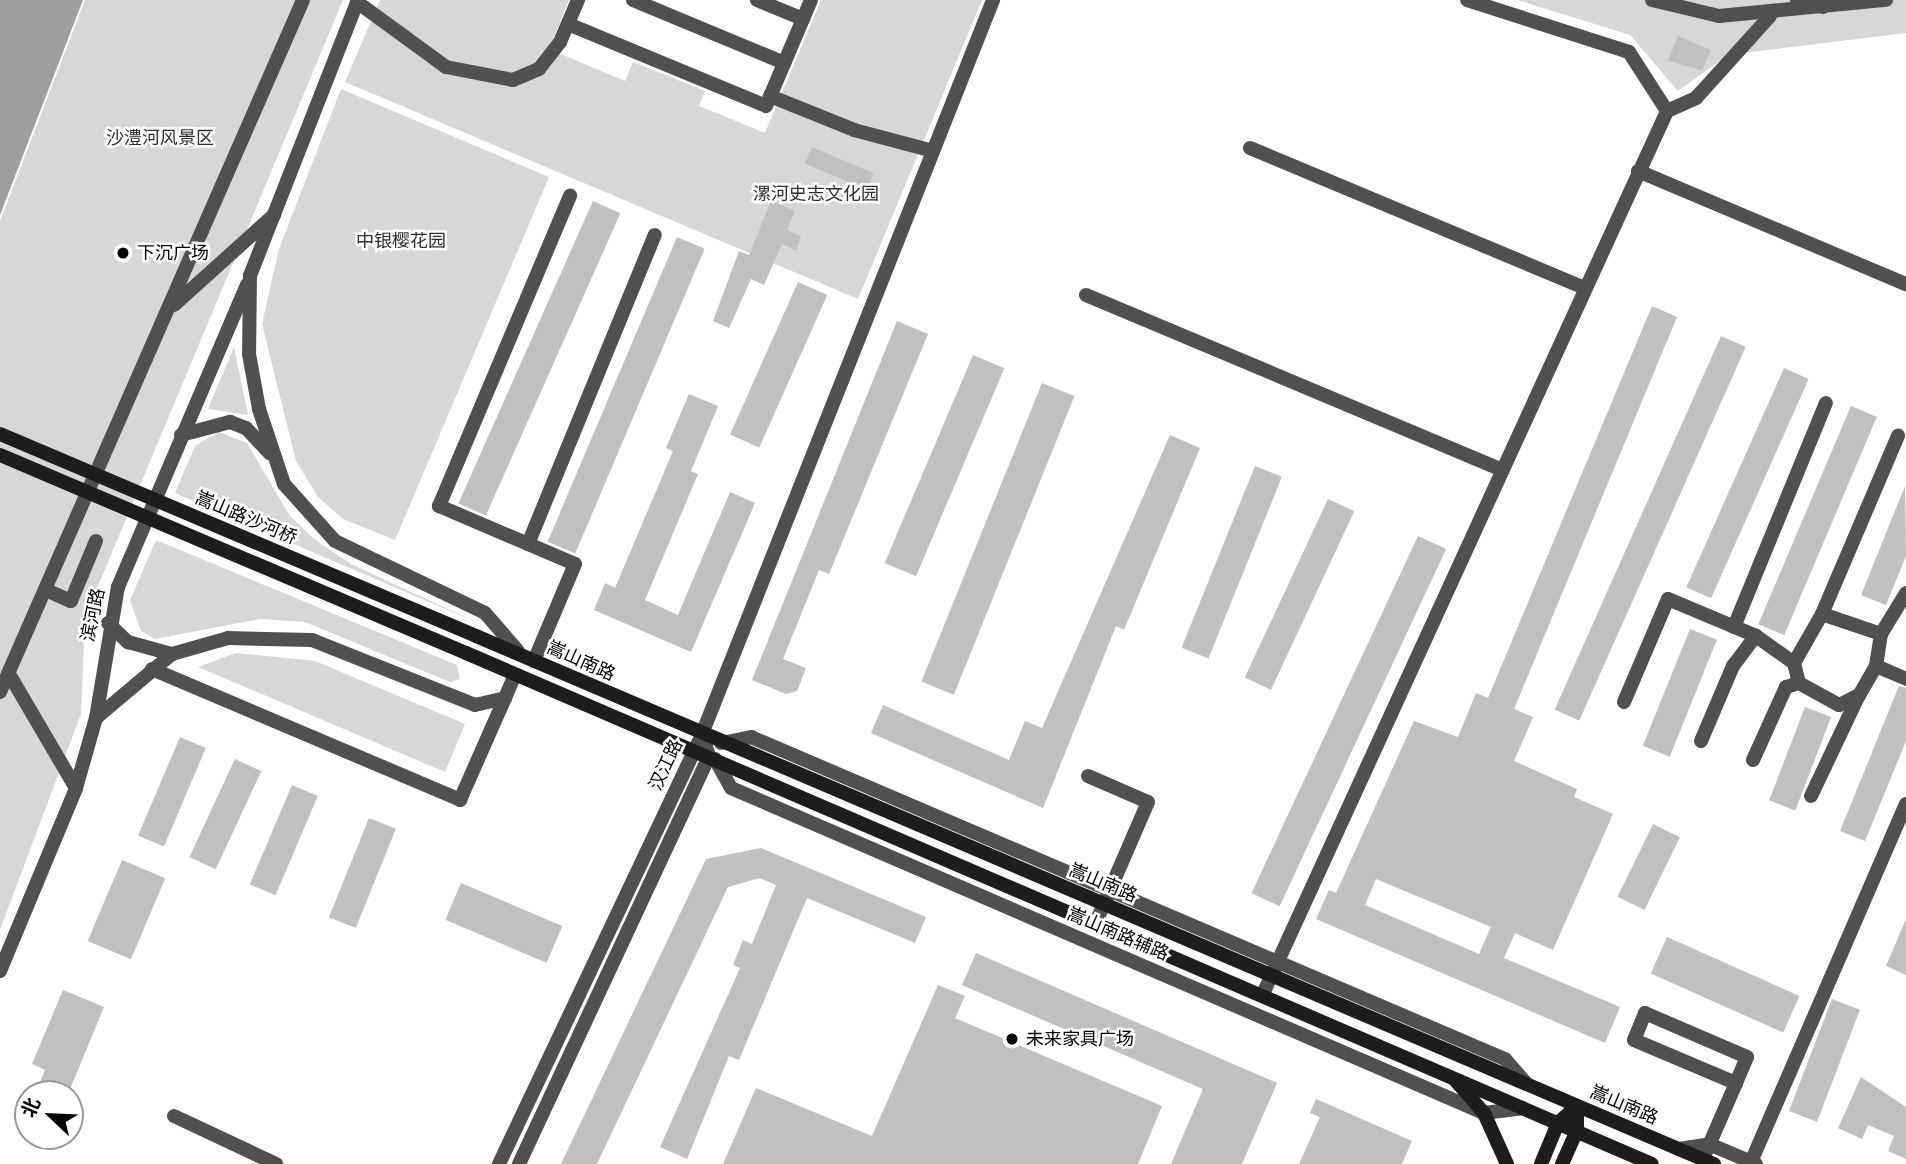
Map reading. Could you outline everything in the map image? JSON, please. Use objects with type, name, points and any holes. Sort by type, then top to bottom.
[{"type":"main road","name":"嵩山路沙河桥","points":[[0,435],[476,636]]},
{"type":"main road","points":[[0,455],[694,749],[1651,1164]]},
{"type":"main road","name":"嵩山南路","points":[[476,636],[1103,904],[1275,968],[1530,1088],[1709,1162]]},
{"type":"main road","points":[[1452,1076],[1484,1113],[1507,1164]]},
{"type":"main road","points":[[1541,1164],[1558,1123],[1577,1106]]},
{"type":"main road","points":[[1562,1164],[1577,1131],[1577,1106]]},
{"type":"street","points":[[0,692],[303,0]]},
{"type":"street","points":[[358,1],[426,56],[484,79],[513,80],[539,69],[568,24],[578,0]]},
{"type":"street","points":[[633,0],[784,63]]},
{"type":"street","points":[[757,0],[803,19]]},
{"type":"street","points":[[568,24],[766,106],[810,0]]},
{"type":"street","points":[[702,734],[929,150],[993,0]]},
{"type":"street","points":[[1467,0],[1629,52],[1667,111]]},
{"type":"street","points":[[1652,0],[1719,16],[1770,16],[1836,10],[1886,0]]},
{"type":"street","points":[[1797,0],[1836,10]]},
{"type":"street","name":"滨河路","points":[[0,971],[76,788],[96,718],[108,623],[181,435],[250,276],[358,1]]},
{"type":"street","points":[[1264,995],[1667,111],[1696,98],[1770,16]]},
{"type":"street","points":[[770,96],[854,130],[929,150]]},
{"type":"street","points":[[1250,148],[1585,288]]},
{"type":"street","points":[[1638,171],[1906,284]]},
{"type":"street","points":[[181,435],[230,422],[246,428],[271,456],[299,508],[335,541],[485,613],[498,635],[529,659],[575,564],[439,506],[570,196]]},
{"type":"street","points":[[170,308],[274,215]]},
{"type":"street","points":[[528,544],[655,235]]},
{"type":"street","points":[[250,276],[249,355],[271,456]]},
{"type":"street","points":[[1086,295],[1503,470]]},
{"type":"street","points":[[1734,627],[1826,403]]},
{"type":"street","points":[[1794,663],[1822,614],[1898,436]]},
{"type":"street","points":[[46,590],[71,601],[96,541]]},
{"type":"street","points":[[1811,796],[1858,695],[1876,666],[1881,634],[1906,593]]},
{"type":"street","points":[[1624,702],[1668,599],[1756,636],[1794,663],[1799,683]]},
{"type":"street","points":[[1822,614],[1881,634]]},
{"type":"street","points":[[108,623],[128,642],[172,654]]},
{"type":"street","points":[[96,718],[172,654],[270,635],[312,640],[475,705],[505,698]]},
{"type":"street","points":[[1701,741],[1733,666],[1756,636]]},
{"type":"street","points":[[1876,666],[1906,678]]},
{"type":"street","points":[[152,669],[460,800],[515,675]]},
{"type":"street","points":[[9,674],[76,788]]},
{"type":"street","points":[[1753,761],[1786,687],[1799,683],[1839,705],[1858,695]]},
{"type":"street","name":"汉江路","points":[[499,1164],[702,734]]},
{"type":"street","name":"汉江路","points":[[519,1164],[712,757],[702,734]]},
{"type":"street","points":[[721,743],[751,737],[1109,889],[1275,968]]},
{"type":"street","name":"嵩山南路辅路","points":[[712,757],[731,788],[1484,1113]]},
{"type":"street","points":[[1088,776],[1148,802],[1096,922]]},
{"type":"street","points":[[1679,1149],[1709,1144],[1753,1163],[1906,804]]},
{"type":"street","points":[[1709,1162],[1709,1144],[1736,1083],[1747,1057],[1645,1013],[1634,1040],[1736,1083]]},
{"type":"street","points":[[1314,1016],[1325,1044]]},
{"type":"street","points":[[1484,1113],[1524,1108]]},
{"type":"street","points":[[174,1116],[276,1164]]},
{"type":"green space","name":"沙澧河风景区","points":[[85,0],[343,0],[85,617],[81,714],[0,930],[0,221]]},
{"type":"green space","name":"漯河史志文化园","points":[[380,0],[569,0],[549,49],[625,81],[633,62],[705,91],[699,106],[765,133],[821,0],[982,0],[858,299],[345,82]]},
{"type":"green space","points":[[1518,0],[1906,0],[1906,33],[1728,55],[1678,91],[1630,35]]},
{"type":"green space","name":"中银樱花园","points":[[341,89],[549,177],[395,540],[343,519],[318,497],[296,461],[262,324],[279,249]]},
{"type":"green space","points":[[234,347],[248,415],[208,409]]},
{"type":"green space","points":[[219,432],[247,443],[290,516],[314,539],[351,564],[478,623],[175,493],[195,446]]},
{"type":"green space","points":[[156,540],[457,665],[460,679],[450,682],[305,622],[260,619],[155,639],[141,631],[130,600]]},
{"type":"green space","points":[[236,653],[315,661],[465,724],[445,772],[198,667]]},
{"type":"shaded area","points":[[0,0],[83,0],[0,215]]},
{"type":"building","points":[[1678,36],[1711,50],[1702,70],[1668,61]]},
{"type":"building","points":[[812,147],[874,173],[867,190],[805,164]]},
{"type":"building","points":[[593,201],[620,213],[486,516],[458,503]]},
{"type":"building","points":[[771,201],[795,211],[787,230],[801,236],[796,250],[782,244],[764,285],[751,279],[729,328],[713,321],[739,251],[749,255]]},
{"type":"building","points":[[677,237],[705,249],[575,553],[548,542]]},
{"type":"building","points":[[798,282],[827,295],[759,448],[730,435]]},
{"type":"building","points":[[1652,306],[1677,317],[1514,709],[1533,717],[1514,761],[1577,789],[1574,797],[1613,814],[1553,950],[1515,933],[1504,958],[1620,1007],[1605,1043],[1316,919],[1329,890],[1336,893],[1414,721],[1458,737],[1476,693],[1488,698]],"holes":[[[1376,879],[1491,927],[1479,954],[1365,905]]]},
{"type":"building","points":[[897,321],[928,334],[829,574],[819,570],[783,659],[806,668],[797,691],[786,694],[752,680]]},
{"type":"building","points":[[1721,336],[1746,347],[1579,721],[1555,710]]},
{"type":"building","points":[[973,355],[1004,368],[916,576],[885,563]]},
{"type":"building","points":[[1784,368],[1809,379],[1711,598],[1686,587]]},
{"type":"building","points":[[1042,383],[1074,396],[954,695],[921,682]]},
{"type":"building","points":[[689,394],[718,406],[691,471],[698,474],[645,600],[678,615],[730,492],[755,503],[691,652],[594,610],[605,583],[615,588],[673,451],[666,448]]},
{"type":"building","points":[[1851,406],[1877,417],[1784,635],[1758,624]]},
{"type":"building","points":[[1170,435],[1200,448],[1124,630],[1116,626],[1043,808],[871,733],[883,705],[1009,760],[1025,721],[1042,728]]},
{"type":"building","points":[[1255,466],[1282,477],[1208,659],[1182,648]]},
{"type":"building","points":[[1905,486],[1906,556],[1886,605],[1861,595]]},
{"type":"building","points":[[1328,499],[1354,511],[1271,690],[1245,678]]},
{"type":"building","points":[[1418,536],[1446,549],[1280,906],[1251,893]]},
{"type":"building","points":[[1690,629],[1717,640],[1670,757],[1643,746]]},
{"type":"building","points":[[1899,686],[1906,688],[1906,741],[1865,841],[1840,831]]},
{"type":"building","points":[[1805,707],[1831,717],[1795,810],[1769,800]]},
{"type":"building","points":[[180,737],[206,748],[164,846],[138,835]]},
{"type":"building","points":[[235,759],[261,771],[216,869],[189,857]]},
{"type":"building","points":[[292,785],[318,796],[276,895],[250,884]]},
{"type":"building","points":[[369,818],[396,829],[356,928],[329,917]]},
{"type":"building","points":[[1653,824],[1680,837],[1644,910],[1617,897]]},
{"type":"building","points":[[761,848],[926,917],[915,943],[807,898],[739,1060],[729,1056],[687,1159],[660,1147],[740,968],[733,965],[743,940],[752,944],[776,885],[760,878],[728,887],[597,1164],[561,1164],[706,859]]},
{"type":"building","points":[[122,860],[165,878],[131,959],[88,941]]},
{"type":"building","points":[[461,883],[562,926],[547,963],[445,920]]},
{"type":"building","points":[[1906,919],[1906,975],[1886,966]]},
{"type":"building","points":[[1667,937],[1799,996],[1783,1033],[1651,974]]},
{"type":"building","points":[[976,953],[1277,1083],[1242,1164],[1171,1164],[1203,1089],[962,985]]},
{"type":"building","name":"未来家具广场","points":[[938,985],[965,996],[955,1018],[1162,1106],[1138,1164],[723,1164],[756,1088],[872,1136]]},
{"type":"building","points":[[63,990],[104,1007],[74,1080],[41,1080],[45,1070],[32,1064]]},
{"type":"building","points":[[1832,999],[1860,1010],[1817,1122],[1789,1111]]},
{"type":"building","points":[[1861,1077],[1906,1107],[1906,1159],[1888,1151],[1894,1136],[1868,1125],[1862,1139],[1838,1128]]},
{"type":"building","points":[[1316,1099],[1412,1141],[1402,1164],[1299,1164],[1320,1117],[1310,1113]]},
{"type":"place","name":"下沉广场","points":[[123,253]]},
{"type":"place","name":"未来家具广场","points":[[1012,1039]]}]
